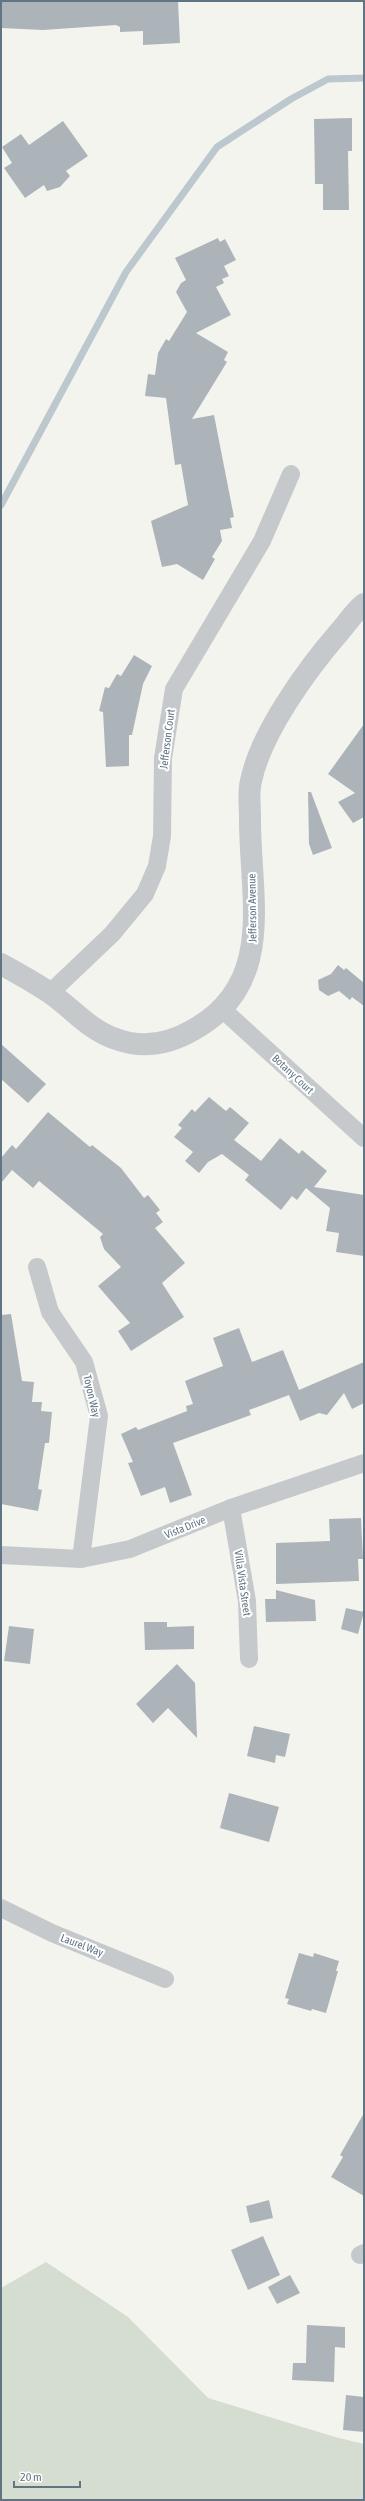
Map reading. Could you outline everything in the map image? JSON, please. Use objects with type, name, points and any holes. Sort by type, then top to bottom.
[{"type":"street","name":"Jefferson Court","points":[[50,993],[112,934],[145,894],[157,866],[162,836],[163,758],[174,689],[262,541],[291,474]]},
{"type":"street","name":"Jefferson Avenue","points":[[1,964],[50,993],[96,1030],[115,1039],[138,1045],[173,1041],[205,1024],[222,1008],[239,986],[251,960],[254,934],[250,828],[251,781],[272,727],[320,654],[364,604]]},
{"type":"street","name":"Botany Court","points":[[222,1008],[364,1138]]},
{"type":"street","name":"Toyon Way","points":[[37,1268],[50,1312],[84,1362],[99,1416],[81,1559]]},
{"type":"street","name":"Vista Drive","points":[[1,1555],[81,1559],[130,1549],[231,1508],[364,1463]]},
{"type":"street","name":"Villa Vista Street","points":[[231,1508],[247,1601],[249,1659]]},
{"type":"street","name":"Laurel Way","points":[[1,1908],[52,1933],[165,1979]]},
{"type":"shaded area","points":[[46,2262],[128,2317],[208,2398],[335,2437],[364,2444],[364,2500],[1,2500],[1,2288]]},
{"type":"building","points":[[1,1],[178,1],[180,43],[143,45],[143,31],[120,32],[120,27],[116,25],[43,30],[1,28]]},
{"type":"building","points":[[352,118],[352,151],[348,151],[349,210],[323,210],[323,184],[315,184],[314,119]]},
{"type":"building","points":[[63,121],[88,156],[66,171],[70,176],[60,187],[47,191],[44,185],[25,198],[4,168],[12,163],[2,147],[21,134],[29,145]]},
{"type":"building","points":[[218,238],[220,242],[225,239],[236,260],[224,266],[229,276],[222,279],[224,283],[216,287],[231,315],[196,333],[228,352],[224,360],[227,362],[192,419],[214,415],[234,517],[230,518],[232,528],[220,530],[222,541],[212,557],[215,559],[203,580],[177,564],[162,567],[151,521],[188,505],[181,464],[175,465],[166,398],[145,396],[148,374],[155,375],[158,353],[166,339],[169,341],[187,312],[176,292],[181,283],[186,280],[175,258]]},
{"type":"building","points":[[134,655],[152,666],[143,684],[132,735],[129,735],[129,766],[106,767],[103,712],[99,711],[105,687],[109,688],[117,674],[121,676]]},
{"type":"building","points":[[364,724],[364,817],[353,823],[338,802],[355,793],[328,774]]},
{"type":"building","points":[[308,792],[311,792],[332,848],[313,855],[309,844]]},
{"type":"building","points":[[338,965],[344,970],[346,968],[364,983],[364,1006],[352,997],[350,1000],[339,991],[328,996],[319,990],[318,980],[331,974]]},
{"type":"building","points":[[1,1044],[46,1084],[28,1103],[1,1079]]},
{"type":"building","points":[[209,1097],[226,1111],[230,1107],[249,1123],[234,1140],[261,1161],[280,1138],[299,1154],[302,1150],[327,1171],[314,1187],[364,1195],[364,1256],[336,1252],[339,1233],[326,1231],[330,1208],[306,1188],[297,1200],[292,1196],[281,1210],[245,1180],[249,1175],[222,1154],[208,1162],[199,1173],[185,1161],[193,1152],[174,1137],[182,1128],[178,1125],[192,1109],[195,1112]]},
{"type":"building","points":[[48,1112],[90,1147],[92,1145],[121,1168],[144,1198],[148,1195],[160,1210],[156,1213],[163,1222],[155,1228],[185,1263],[162,1283],[184,1317],[131,1351],[118,1331],[130,1323],[98,1286],[121,1267],[104,1249],[100,1237],[103,1234],[39,1181],[33,1188],[12,1170],[1,1183],[1,1158],[12,1145],[16,1149]]},
{"type":"building","points":[[11,1314],[22,1381],[34,1382],[32,1402],[42,1402],[41,1411],[52,1412],[49,1443],[45,1443],[38,1489],[42,1490],[38,1511],[1,1504],[1,1315]]},
{"type":"building","points":[[239,1328],[252,1362],[283,1350],[299,1390],[364,1362],[364,1403],[352,1409],[344,1393],[327,1415],[319,1413],[300,1421],[289,1395],[249,1410],[251,1415],[173,1443],[192,1495],[170,1503],[165,1487],[141,1496],[128,1463],[133,1462],[121,1434],[136,1427],[138,1430],[187,1411],[186,1406],[193,1404],[185,1381],[223,1366],[213,1338]]},
{"type":"building","points":[[361,1518],[363,1559],[358,1559],[359,1581],[276,1584],[276,1543],[330,1541],[329,1519]]},
{"type":"building","points":[[276,1590],[315,1600],[316,1621],[266,1622],[265,1599],[276,1599]]},
{"type":"building","points":[[346,1608],[364,1612],[358,1634],[341,1629]]},
{"type":"building","points":[[144,1622],[167,1622],[167,1627],[194,1626],[194,1649],[145,1650]]},
{"type":"building","points":[[9,1626],[34,1629],[30,1664],[4,1661]]},
{"type":"building","points":[[177,1664],[195,1683],[197,1738],[168,1708],[153,1723],[136,1704]]},
{"type":"building","points":[[254,1726],[290,1734],[285,1757],[276,1755],[275,1763],[247,1756]]},
{"type":"building","points":[[229,1793],[279,1807],[269,1842],[220,1828]]},
{"type":"building","points":[[299,1953],[313,1957],[314,1953],[339,1961],[336,1971],[338,1971],[326,2013],[312,2009],[311,2011],[287,2004],[289,1999],[285,1998]]},
{"type":"building","points":[[364,2113],[364,2196],[331,2177],[343,2157],[340,2155]]},
{"type":"building","points":[[269,2200],[273,2218],[250,2223],[246,2206]]},
{"type":"building","points":[[263,2236],[280,2275],[248,2290],[231,2250]]},
{"type":"building","points":[[290,2275],[300,2293],[277,2304],[268,2287]]},
{"type":"building","points":[[307,2325],[345,2327],[345,2348],[335,2347],[334,2382],[292,2380],[293,2363],[306,2363]]},
{"type":"building","points":[[346,2395],[364,2397],[364,2432],[343,2430]]},
{"type":"waterway","points":[[1,505],[126,272],[217,147],[291,99],[328,79],[364,78]]}]
